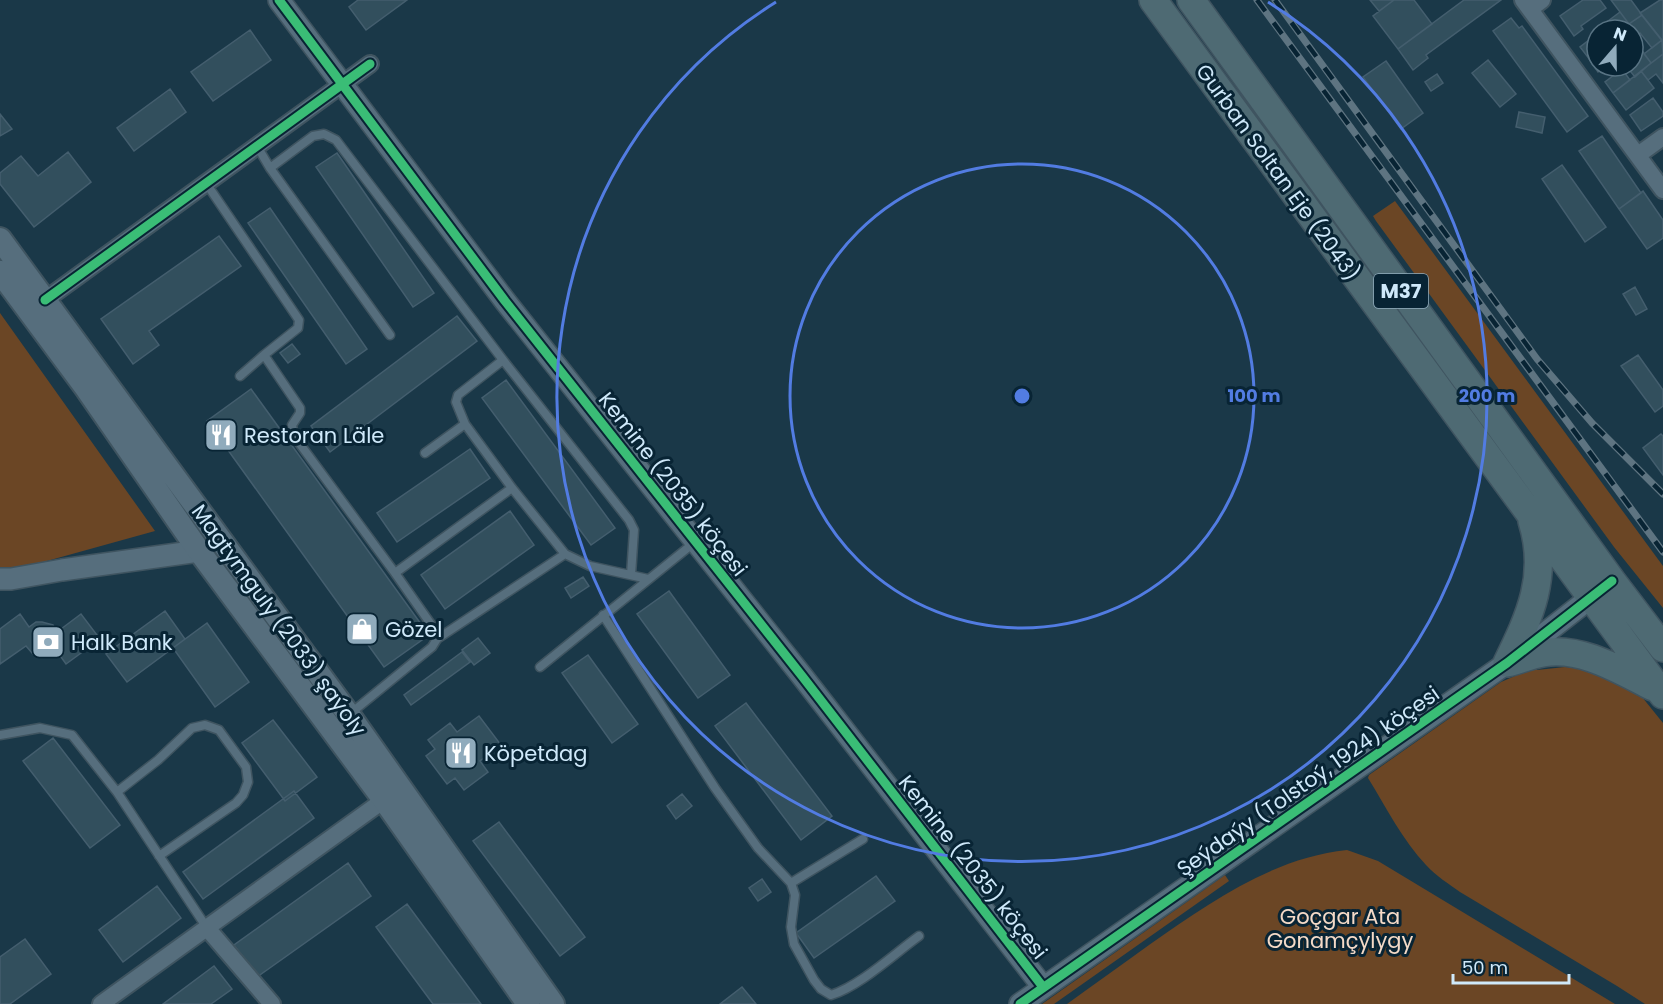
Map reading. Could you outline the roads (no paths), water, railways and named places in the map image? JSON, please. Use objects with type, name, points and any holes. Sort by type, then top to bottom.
[{"type":"highway","name":"Gurban Soltan Eje (2043)","points":[[1153,0],[1662,693]]},
{"type":"highway","name":"Gurban Soltan Eje (2043)","points":[[1191,0],[1612,581],[1658,639]]},
{"type":"highway","points":[[1507,663],[1528,621],[1536,593],[1538,544],[1529,510]]},
{"type":"highway","name":"Gurban Soltan Eje (2043)","points":[[1507,663],[1545,652],[1579,654],[1611,665],[1662,693]]},
{"type":"main road","name":"Magtymguly (2033) şaýoly","points":[[0,239],[349,715],[553,1004]]},
{"type":"main road","name":"Magtymguly (2033) şaýoly","points":[[0,272],[86,388],[199,550],[384,800],[528,1004]]},
{"type":"street","name":"Kemine (2035) köçesi","points":[[279,0],[505,301],[802,676],[1043,987]]},
{"type":"street","points":[[1532,3],[1663,190]]},
{"type":"street","points":[[45,300],[370,64]]},
{"type":"street","points":[[1638,155],[1663,137]]},
{"type":"street","points":[[0,579],[199,550]]},
{"type":"street","name":"Şeýdaýy (Tolstoý, 1924) köçesi","points":[[1020,1004],[1507,663],[1612,581]]},
{"type":"street","points":[[101,1004],[384,800]]},
{"type":"street","points":[[207,928],[272,1004]]},
{"type":"lane","points":[[270,168],[313,136],[324,134],[336,140],[503,360],[629,520],[634,530],[631,575]]},
{"type":"lane","points":[[257,146],[270,168],[390,335]]},
{"type":"lane","points":[[206,183],[299,320],[298,328],[240,376]]},
{"type":"lane","points":[[264,355],[300,408],[300,413],[292,425],[294,436],[395,573],[435,630],[437,639]]},
{"type":"lane","points":[[503,360],[458,395],[456,402],[465,424],[565,554],[590,566],[648,579]]},
{"type":"lane","points":[[424,453],[465,424]]},
{"type":"lane","points":[[395,573],[512,488]]},
{"type":"lane","points":[[540,667],[696,542]]},
{"type":"lane","points":[[349,715],[432,647],[437,639],[565,554]]},
{"type":"lane","points":[[603,615],[716,788],[758,848],[791,884],[795,895],[791,927],[794,945],[821,989],[831,995],[854,984],[919,936]]},
{"type":"lane","points":[[117,792],[158,760],[192,728],[205,725],[219,730],[246,767],[248,782],[243,795],[236,803],[159,856]]},
{"type":"lane","points":[[0,735],[40,728],[72,735],[117,792],[207,928]]},
{"type":"lane","points":[[791,884],[863,839]]},
{"type":"railway","points":[[1257,0],[1663,552]]},
{"type":"railway","points":[[1275,0],[1537,359],[1592,423],[1663,494]]},
{"type":"place","name":"Restoran Läle","points":[[221,435]]},
{"type":"place","name":"Gözel","points":[[362,629]]},
{"type":"place","name":"Halk Bank","points":[[48,642]]},
{"type":"place","name":"Köpetdag","points":[[461,753]]},
{"type":"park label","name":"Goçgar Ata Gonamçylygy","points":[[1340,928]]}]
